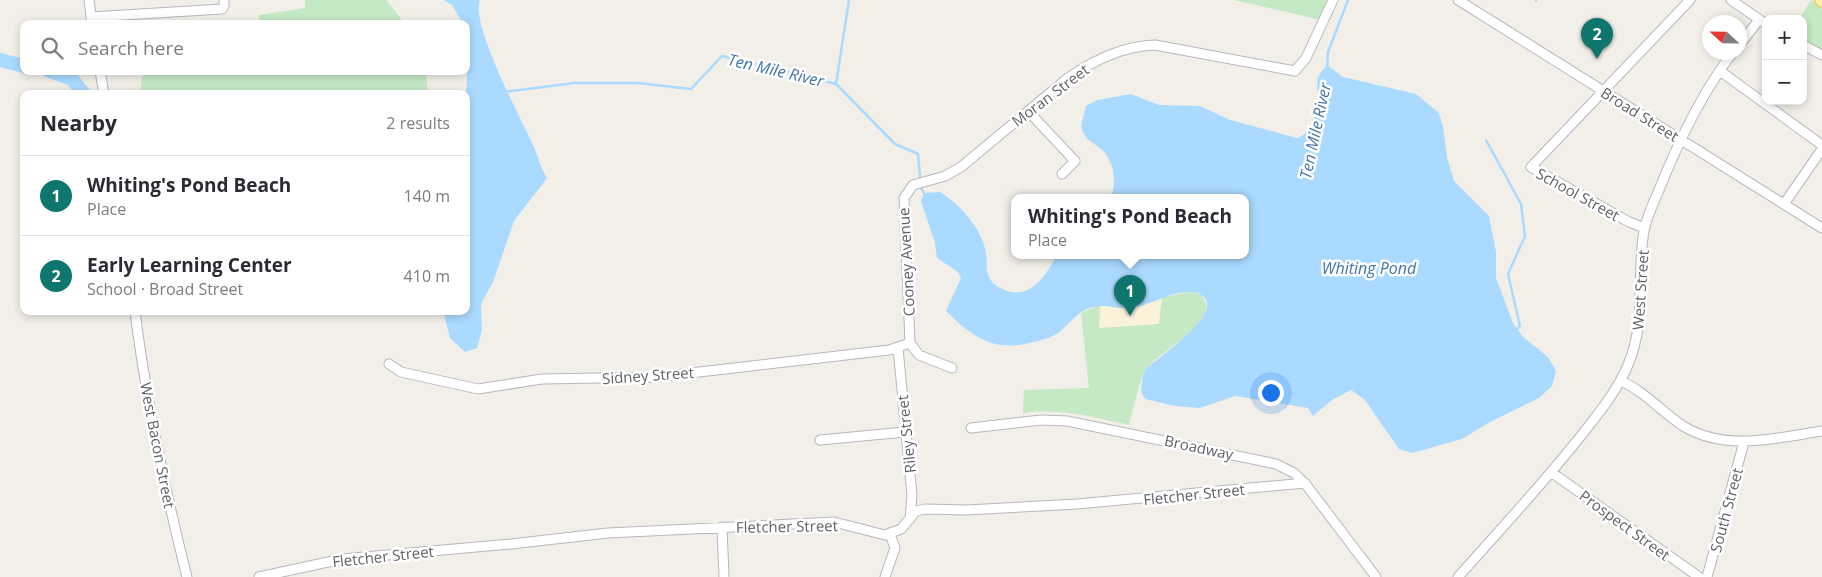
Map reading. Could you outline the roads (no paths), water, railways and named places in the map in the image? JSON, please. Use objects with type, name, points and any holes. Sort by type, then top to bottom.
[{"type":"street","points":[[89,0],[92,20],[222,9],[224,0]]},
{"type":"street","name":"Moran Street","points":[[961,166],[1085,67],[1116,52],[1140,45],[1169,47],[1285,71],[1298,69],[1306,58],[1333,0]]},
{"type":"street","name":"Broad Street","points":[[1458,0],[1822,228]]},
{"type":"street","name":"School Street","points":[[1645,228],[1629,222],[1531,167],[1602,90],[1690,0]]},
{"type":"street","points":[[1731,0],[1762,22],[1747,37]]},
{"type":"street","points":[[1807,47],[1822,55]]},
{"type":"street","name":"West Street","points":[[1458,577],[1551,472],[1607,402],[1621,381],[1636,340],[1640,318],[1645,228],[1680,139],[1728,60]]},
{"type":"street","points":[[1720,71],[1822,145]]},
{"type":"street","points":[[101,75],[103,90]]},
{"type":"street","points":[[1028,111],[1075,161],[1062,174]]},
{"type":"street","points":[[1784,204],[1822,149]]},
{"type":"street","name":"Cooney Avenue","points":[[910,344],[903,204],[909,188],[945,176],[961,166]]},
{"type":"street","name":"West Bacon Street","points":[[135,315],[141,360],[187,577]]},
{"type":"street","points":[[910,344],[919,355],[952,368]]},
{"type":"street","name":"Sidney Street","points":[[389,364],[402,372],[478,389],[542,379],[656,377],[898,348],[910,344]]},
{"type":"street","name":"Riley Street","points":[[898,348],[912,494],[910,519]]},
{"type":"street","points":[[1621,381],[1692,430],[1722,440],[1744,442],[1822,431]]},
{"type":"street","name":"Broadway","points":[[971,428],[1041,420],[1081,423],[1276,464],[1294,472],[1305,484],[1376,577]]},
{"type":"street","points":[[820,440],[905,432]]},
{"type":"street","name":"South Street","points":[[1707,577],[1744,442]]},
{"type":"street","name":"Prospect Street","points":[[1551,472],[1700,577]]},
{"type":"street","name":"Fletcher Street","points":[[259,577],[342,559],[511,544],[608,533],[834,522],[878,534],[890,534],[901,529],[916,511],[925,508],[966,510],[1076,504],[1305,484]]},
{"type":"street","points":[[722,527],[724,577]]},
{"type":"street","points":[[886,577],[895,548],[890,534]]},
{"type":"water","points":[[444,0],[480,0],[479,12],[482,29],[489,49],[547,178],[514,221],[493,282],[481,304],[482,330],[477,348],[465,352],[450,338],[444,315],[470,315],[470,90],[466,90],[467,75],[470,75],[470,20],[461,20],[452,5]]},
{"type":"water","name":"Whiting Pond","points":[[1328,66],[1343,77],[1416,94],[1439,113],[1447,157],[1454,181],[1489,216],[1496,252],[1496,278],[1513,323],[1523,337],[1548,357],[1556,371],[1552,386],[1539,398],[1488,423],[1462,439],[1412,453],[1399,449],[1364,399],[1351,390],[1332,400],[1313,416],[1308,408],[1235,396],[1200,408],[1175,406],[1145,399],[1141,391],[1146,369],[1189,333],[1200,321],[1206,310],[1206,300],[1198,293],[1189,292],[1172,295],[1132,308],[1093,307],[1079,314],[1055,335],[1040,341],[1016,345],[1004,345],[983,340],[964,328],[946,311],[961,278],[958,272],[937,258],[935,243],[921,201],[924,193],[940,192],[963,211],[975,227],[984,244],[988,276],[991,281],[1005,290],[1014,292],[1023,292],[1030,289],[1043,277],[1055,259],[1249,259],[1249,194],[1112,194],[1114,179],[1109,159],[1101,149],[1086,137],[1082,130],[1081,126],[1086,106],[1097,100],[1131,94],[1159,105],[1200,106],[1230,120],[1297,138],[1307,132],[1313,121],[1318,103],[1318,78]]},
{"type":"waterway","points":[[836,84],[849,0]]},
{"type":"waterway","name":"Ten Mile River","points":[[1327,68],[1328,52],[1348,0]]},
{"type":"waterway","name":"Ten Mile River","points":[[504,92],[574,83],[638,83],[691,89],[722,56],[836,84],[895,144],[918,154],[921,188],[925,195]]},
{"type":"waterway","name":"Ten Mile River","points":[[0,60],[20,65]]},
{"type":"waterway","name":"Ten Mile River","points":[[60,75],[72,79],[81,90]]},
{"type":"waterway","points":[[1486,140],[1521,204],[1525,236],[1508,274],[1520,326],[1516,330]]},
{"type":"place","name":"Early Learning Center","points":[[1597,59]]},
{"type":"place","name":"Whiting's Pond Beach","points":[[1130,316]]}]
